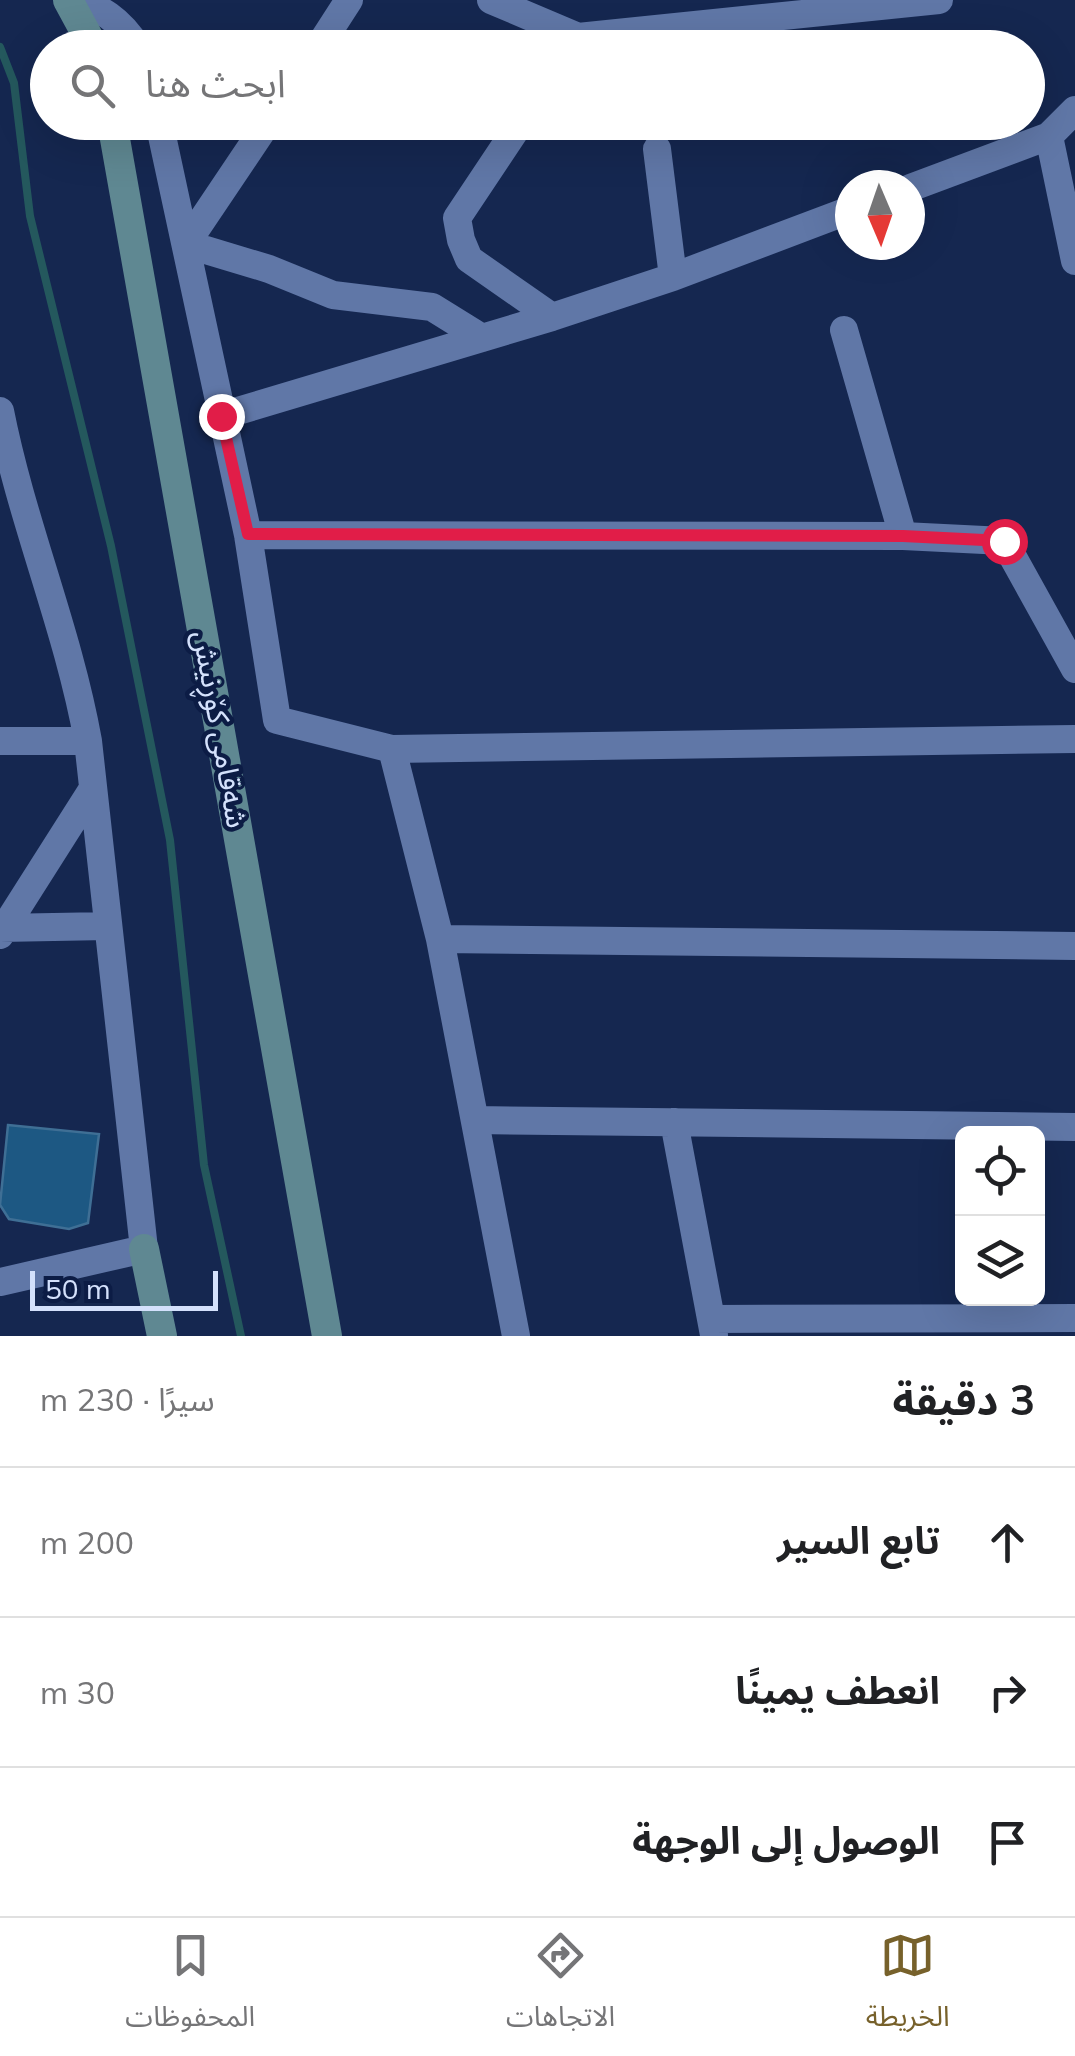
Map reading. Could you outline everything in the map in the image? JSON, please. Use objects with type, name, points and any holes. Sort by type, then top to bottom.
[{"type":"main road","points":[[68,0],[84,30]]},
{"type":"main road","name":"شەقامی کۆڕنیش","points":[[115,140],[326,1336]]},
{"type":"main road","points":[[144,1249],[162,1336]]},
{"type":"street","points":[[68,0],[91,4],[112,16],[123,30]]},
{"type":"street","points":[[678,30],[939,0]]},
{"type":"street","points":[[502,3],[552,30]]},
{"type":"street","points":[[1045,137],[1075,110]]},
{"type":"street","points":[[1049,136],[1075,262]]},
{"type":"street","points":[[162,140],[248,534],[277,720],[392,748],[1075,739]]},
{"type":"street","points":[[186,244],[256,140]]},
{"type":"street","points":[[508,140],[458,218],[461,240],[468,258],[552,316]]},
{"type":"street","points":[[925,182],[1038,140]]},
{"type":"street","points":[[657,149],[673,277]]},
{"type":"street","points":[[221,416],[673,277],[835,216]]},
{"type":"street","points":[[186,244],[268,269],[333,295],[432,307],[482,338]]},
{"type":"street","points":[[844,330],[903,536]]},
{"type":"street","points":[[0,411],[13,476],[14,524],[80,697],[88,742],[144,1249],[0,1282]]},
{"type":"street","points":[[248,534],[903,536],[1004,541],[1072,657]]},
{"type":"street","points":[[0,741],[88,742]]},
{"type":"street","points":[[392,748],[440,940],[516,1336]]},
{"type":"street","points":[[2,930],[92,790]]},
{"type":"street","points":[[2,930],[107,926]]},
{"type":"street","points":[[440,940],[1075,946]]},
{"type":"street","points":[[475,1120],[1075,1127]]},
{"type":"street","points":[[674,1122],[713,1328],[1075,1318]]},
{"type":"building","points":[[8,1125],[99,1134],[88,1223],[69,1229],[9,1219],[0,1205]]},
{"type":"waterway","points":[[0,47],[14,83],[30,216],[111,546],[170,840],[204,1165],[241,1336]]},
{"type":"route","points":[[221,416],[248,534],[903,536],[1004,541]]}]
